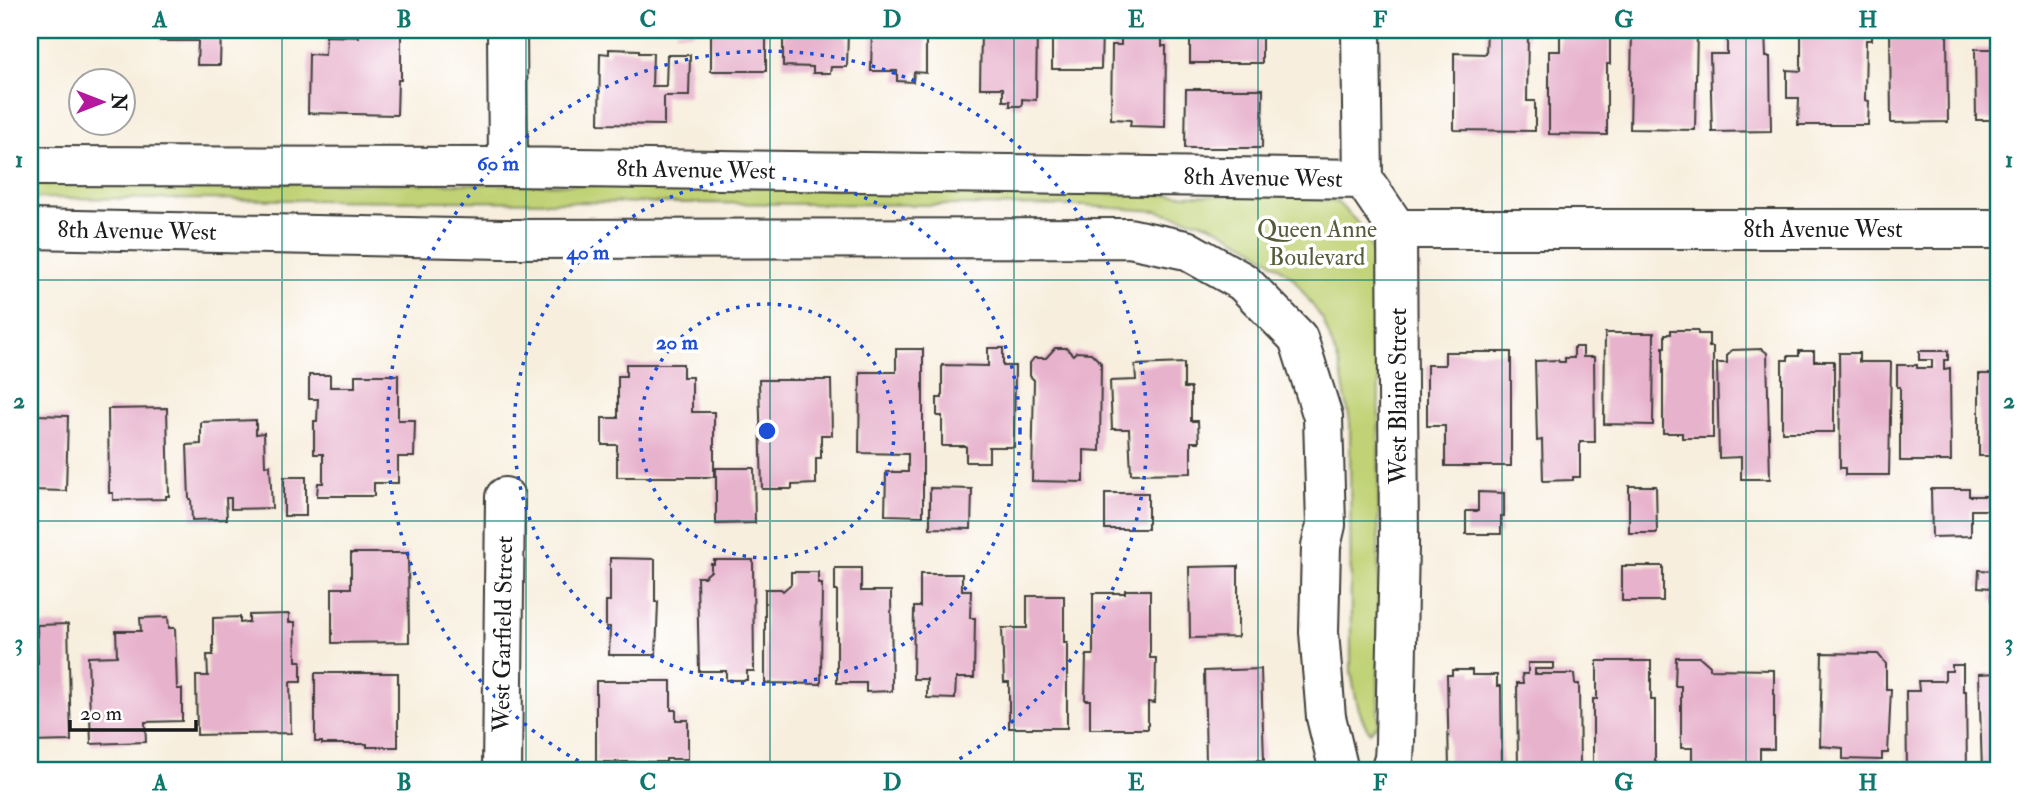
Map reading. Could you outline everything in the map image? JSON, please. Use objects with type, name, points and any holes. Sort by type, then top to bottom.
[{"type":"street","points":[[507,30],[508,167]]},
{"type":"street","points":[[1361,30],[1363,179],[1397,229]]},
{"type":"street","name":"8th Avenue West","points":[[30,166],[508,167],[1363,179]]},
{"type":"street","name":"8th Avenue West","points":[[30,229],[502,239],[1129,238],[1186,250],[1243,282],[1298,338],[1323,417],[1326,524],[1321,546],[1319,632],[1326,717],[1339,771]]},
{"type":"street","name":"8th Avenue West","points":[[1397,229],[1998,229]]},
{"type":"street","name":"West Blaine Street","points":[[1390,771],[1395,742],[1399,544],[1397,229]]},
{"type":"street","name":"West Garfield Street","points":[[502,771],[505,497]]},
{"type":"green space","name":"Queen Anne Boulevard","points":[[30,181],[659,185],[1309,197],[1337,202],[1364,229],[1379,270],[1378,724],[1370,732],[1362,719],[1351,671],[1350,422],[1340,367],[1323,320],[1293,278],[1252,247],[1209,224],[1157,211],[1085,206],[30,198]]},
{"type":"building","points":[[160,30],[221,30],[220,65],[197,65],[198,41],[160,41]]},
{"type":"building","points":[[676,30],[694,30],[694,33],[676,33]]},
{"type":"building","points":[[711,30],[766,30],[766,71],[711,71]]},
{"type":"building","points":[[783,30],[848,30],[847,67],[831,67],[830,73],[813,73],[813,67],[783,66]]},
{"type":"building","points":[[872,30],[926,30],[926,73],[914,72],[913,82],[897,81],[897,71],[871,71]]},
{"type":"building","points":[[981,30],[1037,30],[1036,100],[1022,99],[1022,106],[1010,106],[1010,101],[1003,101],[1003,88],[980,88]]},
{"type":"building","points":[[1052,30],[1102,30],[1101,69],[1052,69]]},
{"type":"building","points":[[1121,30],[1162,30],[1162,46],[1166,46],[1165,127],[1130,126],[1131,120],[1111,119],[1112,45],[1121,45]]},
{"type":"building","points":[[1180,30],[1262,30],[1262,63],[1190,63],[1190,38],[1180,38]]},
{"type":"building","points":[[1487,30],[1528,30],[1527,101],[1535,101],[1535,131],[1454,130],[1454,53],[1486,54]]},
{"type":"building","points":[[1560,30],[1615,30],[1610,38],[1610,64],[1607,64],[1607,135],[1549,134],[1549,51],[1560,51]]},
{"type":"building","points":[[1697,30],[1695,130],[1630,129],[1632,31]]},
{"type":"building","points":[[1727,30],[1765,30],[1766,57],[1770,57],[1771,131],[1712,132],[1710,54],[1727,54]]},
{"type":"building","points":[[1872,30],[1872,40],[1866,40],[1865,100],[1869,101],[1868,125],[1798,125],[1799,98],[1787,98],[1787,70],[1801,71],[1801,31]]},
{"type":"building","points":[[1890,30],[1947,30],[1948,122],[1891,123]]},
{"type":"building","points":[[359,33],[401,34],[401,80],[398,80],[397,115],[308,113],[309,54],[325,55],[326,36],[359,37]]},
{"type":"building","points":[[1993,38],[1998,38],[1998,120],[1976,120],[1975,49],[1993,49]]},
{"type":"building","points":[[609,49],[653,53],[652,86],[666,86],[667,55],[690,55],[689,96],[664,96],[664,125],[599,124],[600,53],[609,54]]},
{"type":"building","points":[[1186,89],[1263,89],[1262,148],[1185,148]]},
{"type":"building","points":[[1671,330],[1698,330],[1698,334],[1709,334],[1709,347],[1713,347],[1713,438],[1682,438],[1682,433],[1663,433],[1663,347],[1665,334],[1671,334]]},
{"type":"building","points":[[1605,333],[1654,333],[1653,425],[1604,424]]},
{"type":"building","points":[[1574,347],[1583,347],[1583,357],[1594,357],[1595,442],[1580,442],[1580,477],[1573,477],[1573,480],[1543,481],[1542,440],[1537,441],[1535,361],[1565,362],[1565,358],[1574,358]]},
{"type":"building","points":[[988,348],[1003,348],[1003,366],[1015,366],[1014,447],[989,447],[989,462],[966,462],[966,446],[942,446],[942,416],[937,416],[937,398],[942,398],[942,365],[988,366]]},
{"type":"building","points":[[1055,348],[1066,348],[1073,355],[1076,352],[1091,353],[1101,363],[1100,451],[1084,450],[1084,482],[1032,481],[1034,380],[1030,376],[1030,363],[1034,358],[1046,358]]},
{"type":"building","points":[[896,349],[923,349],[923,516],[885,515],[886,472],[908,472],[908,454],[859,453],[860,372],[896,372]]},
{"type":"building","points":[[1762,349],[1767,353],[1770,479],[1741,479],[1741,457],[1719,458],[1717,363],[1727,363],[1727,355],[1732,350]]},
{"type":"building","points":[[1799,351],[1814,351],[1814,361],[1834,361],[1834,432],[1782,432],[1782,360],[1788,360],[1788,356],[1799,356]]},
{"type":"building","points":[[1919,351],[1948,351],[1944,369],[1950,368],[1951,461],[1900,461],[1900,387],[1897,387],[1897,365],[1932,368],[1932,360],[1919,360]]},
{"type":"building","points":[[1445,352],[1511,352],[1511,466],[1445,466],[1445,426],[1427,426],[1427,365],[1445,365]]},
{"type":"building","points":[[1839,353],[1859,353],[1859,362],[1891,362],[1889,475],[1845,475],[1845,468],[1840,468]]},
{"type":"building","points":[[1184,363],[1184,388],[1191,388],[1191,421],[1198,421],[1199,442],[1191,442],[1191,473],[1131,474],[1129,429],[1112,429],[1110,381],[1136,380],[1135,365]]},
{"type":"building","points":[[626,364],[683,364],[683,377],[692,377],[692,412],[714,412],[714,477],[617,477],[617,445],[602,445],[602,418],[618,418],[618,376],[626,376]]},
{"type":"building","points":[[1979,374],[1998,374],[1998,456],[1979,456]]},
{"type":"building","points":[[309,375],[330,375],[330,387],[355,387],[355,375],[398,375],[398,420],[415,420],[414,457],[398,457],[398,483],[374,483],[374,496],[317,496],[318,483],[323,483],[323,454],[314,454],[314,421],[317,421],[318,399],[309,399]]},
{"type":"building","points":[[759,380],[831,380],[832,435],[821,435],[821,458],[816,458],[816,484],[792,485],[792,489],[762,489]]},
{"type":"building","points":[[167,408],[169,496],[166,496],[166,499],[113,500],[113,493],[109,493],[108,409]]},
{"type":"building","points":[[30,412],[38,412],[38,415],[68,416],[66,491],[30,490]]},
{"type":"building","points":[[256,420],[256,434],[264,433],[265,466],[270,465],[272,508],[231,509],[231,498],[226,498],[227,519],[192,520],[187,445],[201,444],[201,422]]},
{"type":"building","points":[[716,468],[754,468],[755,523],[716,524]]},
{"type":"building","points":[[284,477],[306,477],[306,516],[284,516]]},
{"type":"building","points":[[1629,486],[1656,486],[1657,533],[1629,533]]},
{"type":"building","points":[[930,488],[972,489],[971,529],[930,528]]},
{"type":"building","points":[[1931,489],[1969,489],[1969,496],[1995,496],[1995,510],[1971,510],[1971,536],[1932,537]]},
{"type":"building","points":[[1478,492],[1504,493],[1501,534],[1466,534],[1466,511],[1478,511]]},
{"type":"building","points":[[1105,493],[1148,493],[1148,529],[1105,529]]},
{"type":"building","points":[[351,553],[408,553],[409,642],[332,643],[332,588],[351,588]]},
{"type":"building","points":[[610,558],[655,559],[655,602],[658,602],[656,655],[609,655],[610,627],[606,627],[606,601],[610,601]]},
{"type":"building","points":[[714,560],[753,560],[754,671],[747,671],[747,680],[726,680],[726,671],[699,671],[697,577],[704,577],[711,571]]},
{"type":"building","points":[[1238,566],[1238,637],[1190,638],[1189,567]]},
{"type":"building","points":[[1622,566],[1663,566],[1663,601],[1622,601]]},
{"type":"building","points":[[835,568],[861,568],[861,591],[891,591],[892,691],[866,692],[866,683],[837,683]]},
{"type":"building","points":[[1979,570],[1998,571],[1998,601],[1991,601],[1991,588],[1978,587]]},
{"type":"building","points":[[791,572],[818,572],[818,584],[822,584],[821,684],[765,683],[765,589],[783,591],[791,584]]},
{"type":"building","points":[[920,574],[962,574],[962,590],[971,590],[970,618],[975,618],[974,678],[956,678],[955,699],[927,698],[927,679],[913,679],[914,607],[920,607]]},
{"type":"building","points":[[1125,590],[1150,590],[1150,658],[1156,658],[1155,703],[1148,702],[1148,729],[1090,729],[1090,700],[1085,700],[1086,655],[1093,655],[1093,593],[1125,593]]},
{"type":"building","points":[[1027,596],[1064,596],[1067,728],[1009,728],[1009,682],[1004,682],[1002,628],[1027,628]]},
{"type":"building","points":[[289,614],[289,622],[295,622],[296,661],[301,661],[301,682],[290,682],[291,733],[197,735],[196,676],[208,676],[207,655],[213,655],[213,618],[240,617],[240,623],[249,622],[249,615]]},
{"type":"building","points":[[168,617],[169,628],[175,628],[177,689],[182,689],[182,721],[145,722],[146,742],[91,744],[88,657],[117,656],[116,631],[141,631],[140,618]]},
{"type":"building","points":[[68,624],[71,741],[30,742],[30,663],[38,663],[37,625]]},
{"type":"building","points":[[1822,653],[1878,654],[1886,664],[1886,689],[1891,689],[1888,753],[1882,753],[1882,760],[1843,759],[1843,748],[1820,746]]},
{"type":"building","points":[[1676,657],[1700,657],[1710,669],[1774,670],[1774,749],[1760,749],[1760,766],[1692,766],[1692,748],[1681,748],[1681,686],[1675,686]]},
{"type":"building","points":[[1597,661],[1651,661],[1651,700],[1655,700],[1655,769],[1593,769],[1593,699],[1597,699]]},
{"type":"building","points":[[1528,663],[1554,663],[1554,669],[1535,669],[1535,674],[1574,674],[1575,684],[1579,684],[1580,768],[1518,769],[1517,683],[1523,683],[1522,674],[1528,674]]},
{"type":"building","points":[[1952,665],[1963,665],[1967,770],[1907,770],[1906,691],[1919,691],[1918,681],[1945,681],[1945,671],[1952,671]]},
{"type":"building","points":[[1261,669],[1264,760],[1206,762],[1204,671]]},
{"type":"building","points":[[1452,670],[1472,670],[1472,675],[1497,675],[1497,686],[1501,686],[1502,767],[1449,768],[1447,675],[1452,675]]},
{"type":"building","points":[[315,673],[398,673],[398,747],[315,742]]},
{"type":"building","points":[[1998,673],[1998,770],[1982,771],[1979,674]]},
{"type":"building","points":[[596,681],[671,681],[671,710],[676,710],[676,720],[688,720],[688,759],[666,759],[666,762],[596,762]]}]
